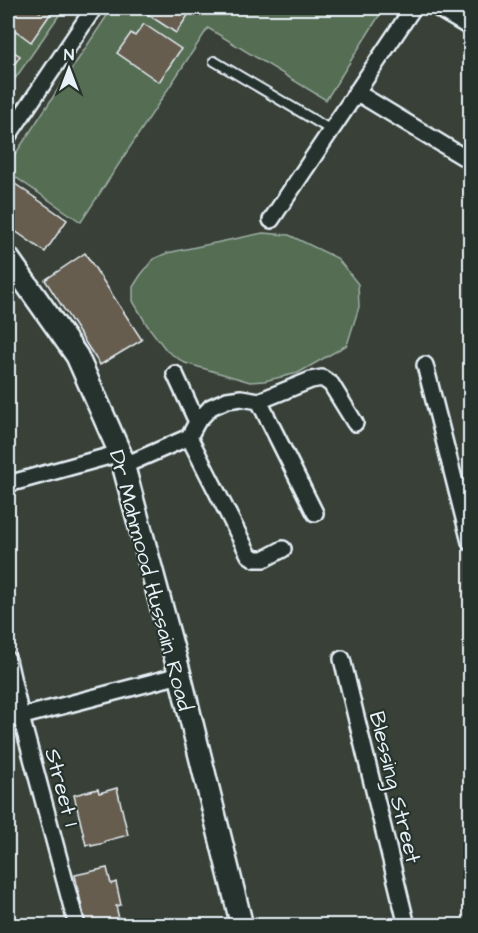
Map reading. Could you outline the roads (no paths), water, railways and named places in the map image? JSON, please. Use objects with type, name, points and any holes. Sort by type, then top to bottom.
[{"type":"main road","points":[[443,8],[471,24]]},
{"type":"main road","name":"Dr Mahmood Hussain Road","points":[[8,258],[76,356],[121,460],[180,675],[242,926]]},
{"type":"street","points":[[8,136],[94,8]]},
{"type":"street","points":[[271,220],[413,8]]},
{"type":"street","points":[[356,92],[471,161]]},
{"type":"street","points":[[425,365],[471,542]]},
{"type":"street","points":[[176,374],[197,422]]},
{"type":"street","points":[[8,484],[121,460],[189,437],[197,422],[211,407],[227,400],[241,398],[259,401],[311,380],[322,378],[331,384],[355,423]]},
{"type":"street","points":[[259,401],[315,513]]},
{"type":"street","points":[[189,437],[249,555],[255,559],[264,559],[283,549]]},
{"type":"street","name":"Blessing Street","points":[[342,658],[407,926]]},
{"type":"street","name":"Street 1","points":[[8,660],[14,719],[76,926]]},
{"type":"street","points":[[14,719],[180,675]]},
{"type":"lane","points":[[214,61],[331,130]]}]
